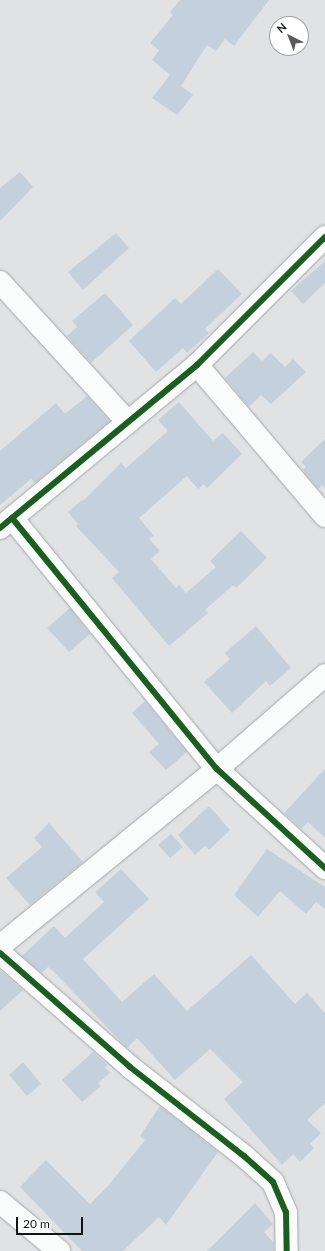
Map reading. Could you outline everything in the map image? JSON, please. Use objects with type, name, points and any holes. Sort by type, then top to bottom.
[{"type":"street","points":[[325,237],[197,365],[6,523],[217,769],[325,868]]},
{"type":"street","points":[[0,282],[128,422]]},
{"type":"street","points":[[197,365],[325,516]]},
{"type":"street","points":[[0,946],[217,769],[325,675]]},
{"type":"street","points":[[0,953],[130,1067],[244,1156],[273,1182],[286,1212],[287,1251]]},
{"type":"street","points":[[0,1202],[59,1251]]},
{"type":"building","points":[[180,0],[269,0],[234,46],[225,39],[216,51],[207,45],[181,86],[193,95],[177,115],[152,98],[170,75],[152,60],[159,50],[150,43],[173,15],[170,12]]},
{"type":"building","points":[[20,172],[33,187],[0,221],[0,188]]},
{"type":"building","points":[[116,233],[129,248],[83,290],[68,272]]},
{"type":"building","points":[[325,261],[325,283],[303,304],[291,291]]},
{"type":"building","points":[[218,269],[242,294],[205,329],[209,333],[187,353],[183,348],[156,372],[129,341],[175,298],[181,304]]},
{"type":"building","points":[[105,293],[133,325],[91,363],[67,336],[77,327],[72,321]]},
{"type":"building","points":[[253,352],[262,361],[271,353],[285,367],[293,359],[306,372],[271,404],[261,395],[249,407],[225,378]]},
{"type":"building","points":[[87,396],[110,421],[35,483],[31,479],[0,505],[0,451],[56,403],[65,414]]},
{"type":"building","points":[[179,402],[213,441],[223,433],[242,454],[207,488],[204,484],[198,489],[187,476],[139,518],[154,536],[149,539],[160,551],[151,559],[176,588],[179,585],[186,593],[216,567],[210,561],[241,531],[267,558],[236,588],[233,585],[205,610],[208,613],[169,646],[112,578],[119,572],[76,526],[78,524],[68,512],[82,500],[83,501],[121,463],[126,468],[168,431],[158,420]]},
{"type":"building","points":[[325,439],[325,488],[322,485],[318,489],[303,470],[306,467],[301,462]]},
{"type":"building","points":[[70,608],[90,634],[69,652],[47,628]]},
{"type":"building","points":[[256,626],[291,668],[270,686],[266,681],[232,713],[204,682],[230,659],[225,653]]},
{"type":"building","points":[[145,701],[187,752],[166,770],[149,752],[159,744],[132,713]]},
{"type":"building","points":[[325,769],[325,838],[308,822],[301,829],[284,813]]},
{"type":"building","points":[[209,806],[230,830],[209,850],[205,846],[195,855],[178,835]]},
{"type":"building","points":[[49,823],[83,862],[30,905],[6,878],[42,847],[34,838]]},
{"type":"building","points":[[171,834],[183,847],[170,858],[158,845]]},
{"type":"building","points":[[267,849],[325,887],[325,909],[316,902],[306,914],[280,891],[258,917],[234,895]]},
{"type":"building","points":[[121,869],[149,899],[83,959],[122,1002],[154,974],[187,1011],[251,955],[295,1004],[307,993],[325,1013],[325,1103],[307,1120],[321,1133],[310,1144],[314,1148],[300,1162],[293,1154],[282,1165],[224,1099],[243,1082],[210,1049],[175,1080],[137,1038],[127,1048],[54,972],[48,967],[42,973],[22,956],[54,926],[65,938],[104,902],[95,892]]},
{"type":"building","points":[[0,970],[23,990],[0,1011]]},
{"type":"building","points":[[93,1052],[108,1065],[105,1067],[110,1073],[98,1083],[101,1086],[82,1102],[62,1080]]},
{"type":"building","points":[[23,1062],[41,1084],[27,1096],[9,1075]]},
{"type":"building","points":[[160,1106],[218,1152],[166,1225],[159,1217],[123,1251],[82,1251],[20,1187],[46,1160],[90,1204],[108,1186],[145,1140],[140,1136]]},
{"type":"building","points":[[255,1203],[273,1224],[264,1232],[274,1243],[274,1251],[207,1251]]},
{"type":"cycle path","points":[[0,528],[197,365],[325,237]]},
{"type":"cycle path","points":[[12,518],[217,769],[325,868]]},
{"type":"cycle path","points":[[0,953],[130,1067],[244,1156],[273,1182],[286,1212],[287,1251]]}]
